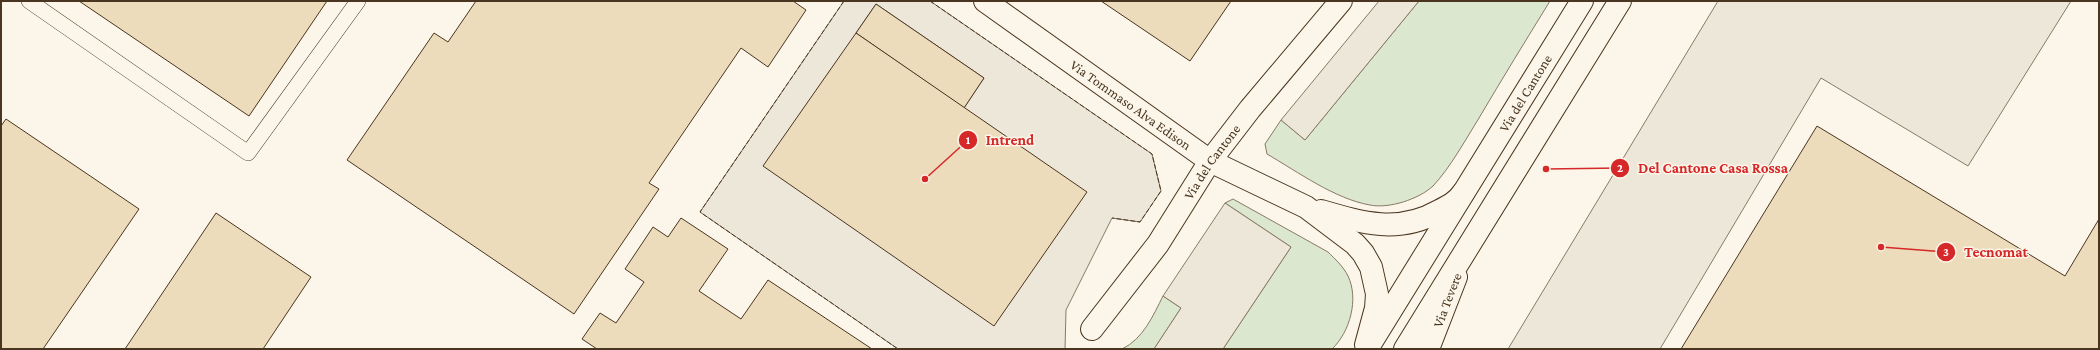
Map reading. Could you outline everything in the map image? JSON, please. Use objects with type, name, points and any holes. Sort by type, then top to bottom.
[{"type":"street","name":"Via Tommaso Alva Edison","points":[[985,1],[1210,161],[1306,207],[1366,223],[1386,226],[1401,224],[1433,215],[1458,200],[1470,183]]},
{"type":"street","name":"Via del Cantone","points":[[1092,329],[1158,244],[1210,161],[1250,109],[1341,1]]},
{"type":"street","name":"Via del Cantone","points":[[1366,349],[1582,1]]},
{"type":"street","points":[[1405,349],[1466,252],[1576,69],[1620,1]]},
{"type":"street","name":"Via Tommaso Alva Edison","points":[[1306,207],[1355,244],[1363,253],[1371,267],[1375,282],[1376,308],[1366,349]]},
{"type":"street","name":"Via Tevere","points":[[1428,349],[1466,252]]},
{"type":"lane","points":[[29,1],[248,154],[358,1]]},
{"type":"green space","points":[[1419,1],[1550,1],[1458,153],[1446,171],[1433,186],[1420,195],[1403,202],[1386,206],[1370,205],[1357,202],[1330,191],[1267,154],[1265,144],[1281,120],[1305,140]]},
{"type":"green space","points":[[1233,199],[1328,252],[1346,272],[1351,285],[1353,305],[1344,334],[1332,349],[1223,349],[1291,247],[1225,203]]},
{"type":"green space","points":[[1163,296],[1181,308],[1154,349],[1122,349],[1129,345],[1142,333]]},
{"type":"shaded area","points":[[844,1],[930,1],[1152,154],[1161,191],[1140,222],[1112,218],[1066,310],[1065,349],[898,349],[700,212]],"holes":[[[876,4],[984,78],[964,108],[856,33]]]},
{"type":"shaded area","points":[[1379,1],[1419,1],[1305,140],[1281,120]]},
{"type":"shaded area","points":[[1718,1],[2071,1],[1968,166],[1821,78],[1660,349],[1508,349]]},
{"type":"shaded area","points":[[1225,203],[1291,247],[1223,349],[1154,349],[1181,308],[1163,296]]},
{"type":"building","points":[[79,1],[327,1],[249,116]]},
{"type":"building","points":[[476,1],[793,1],[806,10],[768,67],[741,48],[649,183],[659,189],[574,314],[347,160],[434,33],[448,42]]},
{"type":"building","points":[[1101,1],[1231,1],[1190,61]]},
{"type":"building","points":[[876,4],[984,78],[964,108],[856,33]]},
{"type":"building","points":[[856,33],[1087,192],[994,326],[763,166]]},
{"type":"building","points":[[6,119],[139,209],[43,349],[1,349],[1,126]]},
{"type":"building","points":[[1817,126],[2065,276],[2099,219],[2099,349],[1681,349]]},
{"type":"building","points":[[216,213],[311,277],[263,349],[125,349]]},
{"type":"building","points":[[681,218],[728,249],[699,291],[741,319],[768,280],[872,349],[597,349],[582,339],[600,313],[616,323],[644,282],[625,269],[653,227],[668,237]]},
{"type":"fence","points":[[844,1],[700,212],[898,349]]},
{"type":"fence","points":[[930,1],[1152,154],[1161,191],[1140,222],[1112,218]]},
{"type":"place","name":"Del Cantone Casa Rossa","points":[[1546,169]]},
{"type":"place","name":"Intrend","points":[[925,179]]},
{"type":"place","name":"Tecnomat","points":[[1881,247]]}]
